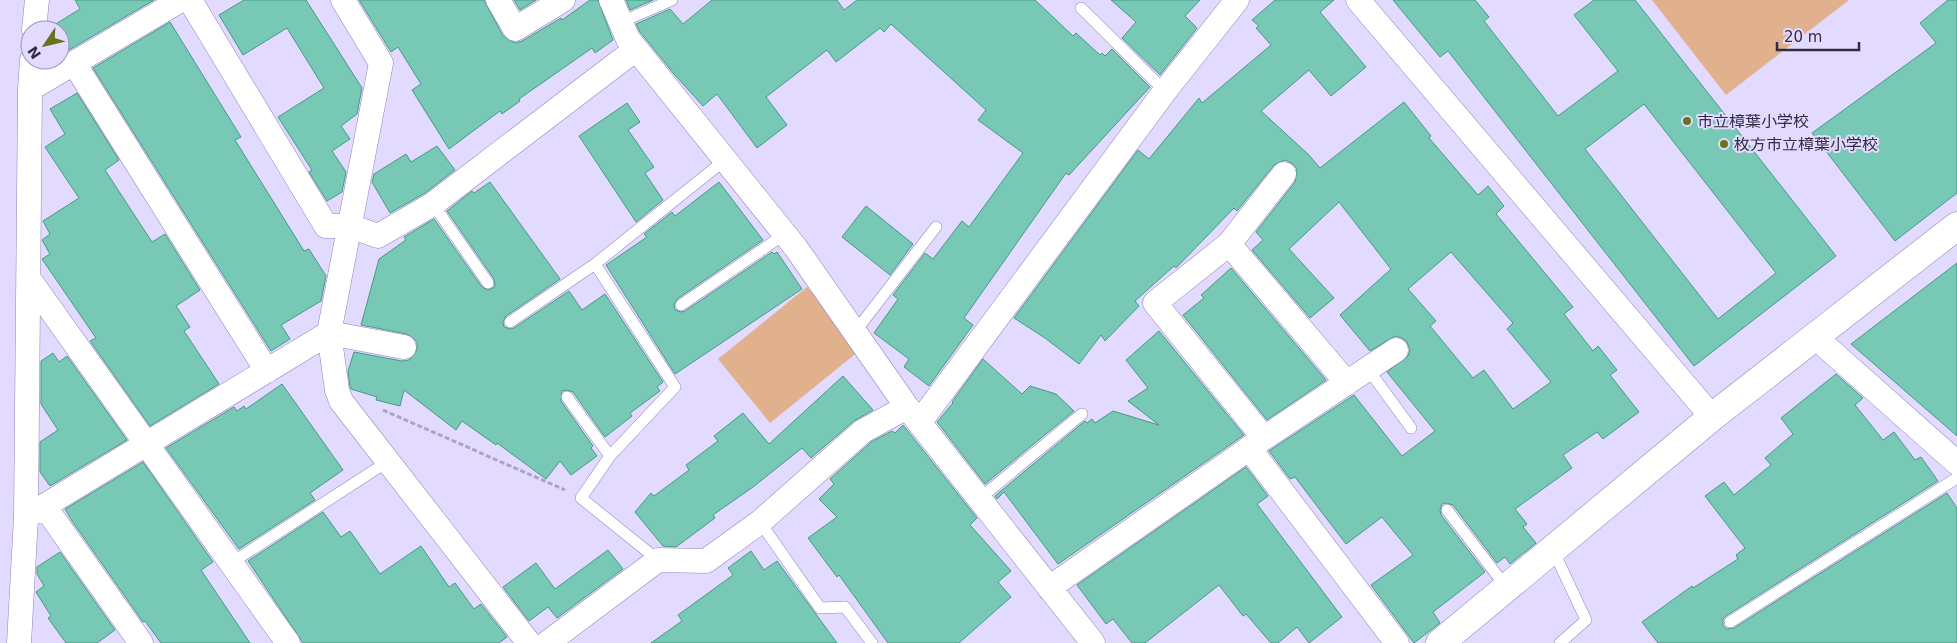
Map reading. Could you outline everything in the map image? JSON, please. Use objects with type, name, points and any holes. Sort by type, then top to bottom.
[{"type":"street","points":[[35,20],[37,0]]},
{"type":"street","points":[[30,88],[180,0]]},
{"type":"street","points":[[190,0],[326,226],[350,226],[378,236],[433,204],[636,49]]},
{"type":"street","points":[[343,0],[381,63],[329,333],[337,390],[341,401],[387,462],[529,643]]},
{"type":"street","points":[[498,0],[516,29],[563,0]]},
{"type":"street","points":[[611,0],[628,39],[785,234],[913,415],[1093,643]]},
{"type":"street","points":[[547,643],[658,560],[706,561],[760,522],[863,431],[913,415],[1237,0]]},
{"type":"street","points":[[1358,0],[1712,417]]},
{"type":"street","points":[[74,63],[267,371]]},
{"type":"street","points":[[19,643],[36,512],[29,279],[31,70]]},
{"type":"street","points":[[1284,174],[1228,244],[1155,303],[1257,443],[1397,643]]},
{"type":"street","points":[[1440,643],[1712,417],[1957,226]]},
{"type":"street","points":[[1228,244],[1347,383]]},
{"type":"street","points":[[29,279],[145,445],[288,643]]},
{"type":"street","points":[[36,512],[329,333],[404,347]]},
{"type":"street","points":[[1814,336],[1957,463]]},
{"type":"street","points":[[1049,588],[1257,443],[1396,350]]},
{"type":"street","points":[[36,512],[141,643]]},
{"type":"lane","points":[[620,22],[672,0]]},
{"type":"lane","points":[[1081,8],[1165,91]]},
{"type":"lane","points":[[510,322],[595,264],[725,160]]},
{"type":"lane","points":[[433,204],[488,284]]},
{"type":"lane","points":[[855,332],[936,227]]},
{"type":"lane","points":[[681,305],[785,234]]},
{"type":"lane","points":[[595,264],[675,387],[610,456],[581,498],[658,560]]},
{"type":"lane","points":[[1368,369],[1411,428]]},
{"type":"lane","points":[[567,397],[610,456]]},
{"type":"lane","points":[[979,499],[1082,414]]},
{"type":"lane","points":[[231,563],[387,462]]},
{"type":"lane","points":[[1730,622],[1957,478]]},
{"type":"lane","points":[[1447,510],[1507,588]]},
{"type":"lane","points":[[760,522],[820,608],[845,607],[872,643]]},
{"type":"lane","points":[[1553,550],[1586,620],[1560,643]]},
{"type":"path","points":[[382,410],[581,498]]},
{"type":"shaded area","points":[[1652,0],[1849,0],[1726,95]]},
{"type":"shaded area","points":[[807,287],[859,351],[770,423],[718,359]]},
{"type":"building","points":[[75,0],[154,0],[70,49],[70,20],[62,20],[80,9]]},
{"type":"building","points":[[244,0],[306,0],[362,88],[357,114],[341,126],[350,139],[332,151],[346,172],[342,192],[327,201],[309,172],[312,170],[278,117],[324,88],[287,28],[243,55],[219,15]]},
{"type":"building","points":[[359,0],[484,0],[503,36],[515,43],[522,41],[561,18],[562,20],[590,0],[598,0],[613,40],[595,53],[592,48],[519,99],[520,101],[502,114],[500,111],[449,149],[412,90],[421,84],[398,47],[391,52]]},
{"type":"building","points":[[514,0],[536,0],[520,10]]},
{"type":"building","points":[[626,0],[653,0],[630,10]]},
{"type":"building","points":[[712,0],[837,0],[844,10],[857,0],[1035,0],[1073,36],[1076,33],[1100,55],[1102,53],[1105,56],[1112,49],[1150,87],[1069,175],[1066,173],[964,318],[973,325],[929,386],[904,367],[909,359],[874,333],[898,299],[893,295],[925,253],[933,259],[962,221],[969,227],[1023,153],[978,120],[986,110],[891,24],[884,32],[880,28],[836,62],[827,50],[766,97],[787,125],[757,148],[717,94],[703,106],[674,74],[640,32],[636,24],[670,9],[683,24]]},
{"type":"building","points":[[1111,0],[1200,0],[1185,16],[1197,28],[1160,75],[1122,38],[1136,22]]},
{"type":"building","points":[[1275,0],[1334,0],[1320,12],[1366,67],[1331,96],[1309,70],[1261,111],[1309,155],[1320,168],[1404,102],[1431,136],[1429,138],[1478,195],[1488,186],[1504,206],[1496,214],[1573,307],[1564,314],[1593,351],[1598,346],[1617,370],[1610,375],[1639,412],[1603,439],[1597,432],[1563,455],[1572,468],[1515,509],[1527,524],[1523,527],[1536,543],[1510,564],[1505,557],[1497,563],[1453,505],[1442,504],[1441,515],[1485,572],[1433,612],[1440,623],[1414,643],[1371,585],[1413,555],[1382,517],[1346,544],[1295,477],[1290,479],[1269,451],[1354,395],[1402,456],[1435,431],[1387,372],[1408,356],[1410,350],[1407,342],[1395,336],[1370,351],[1340,315],[1391,269],[1339,202],[1289,249],[1334,298],[1310,318],[1252,250],[1263,240],[1256,232],[1295,182],[1297,169],[1293,164],[1285,160],[1274,165],[1237,211],[1234,208],[1176,268],[1174,266],[1135,301],[1139,306],[1105,341],[1101,335],[1079,364],[1045,338],[1014,318],[1138,150],[1149,159],[1199,98],[1202,103],[1271,45],[1256,28],[1259,26],[1252,20]],"holes":[[[1451,252],[1513,323],[1507,329],[1551,382],[1513,409],[1484,370],[1473,378],[1430,326],[1436,321],[1408,289]]]},
{"type":"building","points":[[1393,0],[1475,0],[1489,17],[1484,21],[1558,116],[1618,71],[1574,15],[1594,0],[1635,0],[1836,256],[1694,366],[1448,51],[1440,57]],"holes":[[[1644,104],[1776,273],[1718,319],[1585,149]]]},
{"type":"building","points":[[1948,0],[1957,0],[1957,193],[1895,241],[1812,133],[1936,43],[1920,23]]},
{"type":"building","points":[[170,22],[241,137],[235,140],[304,251],[309,249],[326,276],[321,301],[281,325],[290,339],[271,351],[93,68]]},
{"type":"building","points":[[77,93],[119,160],[105,170],[152,242],[165,234],[200,290],[176,306],[190,327],[184,331],[219,384],[150,426],[90,341],[96,338],[42,259],[50,254],[42,240],[50,234],[43,221],[79,198],[45,147],[65,134],[50,109]]},
{"type":"building","points":[[627,103],[640,122],[628,130],[654,167],[645,173],[663,200],[636,222],[579,136]]},
{"type":"building","points":[[437,146],[455,170],[425,193],[390,213],[372,182],[374,174],[406,154],[411,162]]},
{"type":"building","points":[[490,182],[560,279],[506,316],[503,322],[504,327],[514,328],[569,291],[582,310],[605,294],[663,382],[657,387],[660,391],[630,413],[632,416],[605,437],[573,392],[562,391],[561,401],[593,446],[591,448],[597,456],[571,475],[560,461],[546,479],[497,443],[496,445],[462,421],[456,430],[404,390],[400,406],[376,400],[377,397],[351,389],[350,387],[348,371],[354,352],[402,361],[409,360],[417,350],[417,342],[407,334],[361,325],[379,259],[406,240],[404,237],[434,219],[482,287],[488,290],[495,287],[494,279],[447,211],[472,191],[474,193]]},
{"type":"building","points":[[719,182],[763,240],[677,299],[674,305],[675,310],[685,311],[772,252],[774,254],[777,252],[802,289],[675,374],[606,265],[647,237],[644,234],[672,212],[675,216]]},
{"type":"building","points":[[866,206],[913,244],[890,275],[842,237]]},
{"type":"building","points":[[1957,263],[1957,436],[1851,344]]},
{"type":"building","points":[[1231,268],[1326,380],[1267,420],[1183,315],[1204,298],[1201,295]]},
{"type":"building","points":[[1159,331],[1244,435],[1058,564],[1004,492],[997,499],[995,496],[1085,421],[1087,423],[1092,419],[1095,423],[1113,411],[1159,425],[1128,401],[1148,388],[1126,360]]},
{"type":"building","points":[[53,353],[59,362],[67,356],[127,440],[50,486],[40,472],[40,442],[58,430],[41,404],[41,361]]},
{"type":"building","points":[[983,359],[1022,394],[1030,386],[1056,394],[1074,411],[985,484],[937,422],[953,403]]},
{"type":"building","points":[[1836,374],[1863,398],[1855,405],[1883,440],[1894,432],[1915,460],[1921,457],[1938,481],[1726,616],[1723,619],[1723,626],[1727,629],[1734,628],[1947,493],[1957,508],[1957,643],[1658,643],[1642,622],[1692,586],[1693,588],[1738,559],[1736,555],[1745,548],[1705,496],[1724,482],[1734,495],[1771,465],[1765,458],[1793,434],[1781,418]]},
{"type":"building","points":[[843,376],[873,410],[854,421],[811,458],[802,448],[753,487],[713,515],[715,518],[676,547],[663,546],[635,512],[651,493],[654,496],[689,470],[686,465],[718,441],[714,436],[743,413],[769,444]]},
{"type":"building","points":[[282,384],[343,470],[310,493],[315,500],[239,549],[166,448],[234,407],[237,411],[244,406],[246,409]]},
{"type":"building","points":[[903,425],[977,518],[970,525],[1011,571],[998,582],[1011,597],[959,643],[888,643],[839,575],[837,577],[808,538],[837,517],[819,499],[834,484],[830,479],[871,442],[892,431],[895,433]]},
{"type":"building","points":[[143,462],[213,562],[201,570],[250,643],[161,643],[145,621],[143,622],[72,521],[65,509]]},
{"type":"building","points":[[1246,467],[1268,496],[1257,504],[1342,617],[1309,643],[1297,627],[1278,643],[1271,643],[1246,614],[1243,616],[1219,585],[1145,643],[1132,643],[1113,619],[1106,624],[1077,585]]},
{"type":"building","points":[[323,512],[341,537],[350,531],[380,574],[421,546],[449,587],[455,583],[474,609],[481,604],[507,637],[499,643],[303,643],[248,561]]},
{"type":"building","points":[[608,550],[623,569],[557,618],[548,607],[529,621],[503,587],[536,563],[555,589]]},
{"type":"building","points":[[751,551],[764,570],[777,561],[837,643],[651,643],[682,621],[678,615],[733,575],[728,568]]},
{"type":"building","points":[[60,552],[115,630],[97,643],[66,643],[48,618],[51,616],[36,592],[44,586],[37,574],[37,567]]},
{"type":"place","name":"市立樟葉小学校","points":[[1687,121]]},
{"type":"place","name":"枚方市立樟葉小学校","points":[[1724,144]]}]
